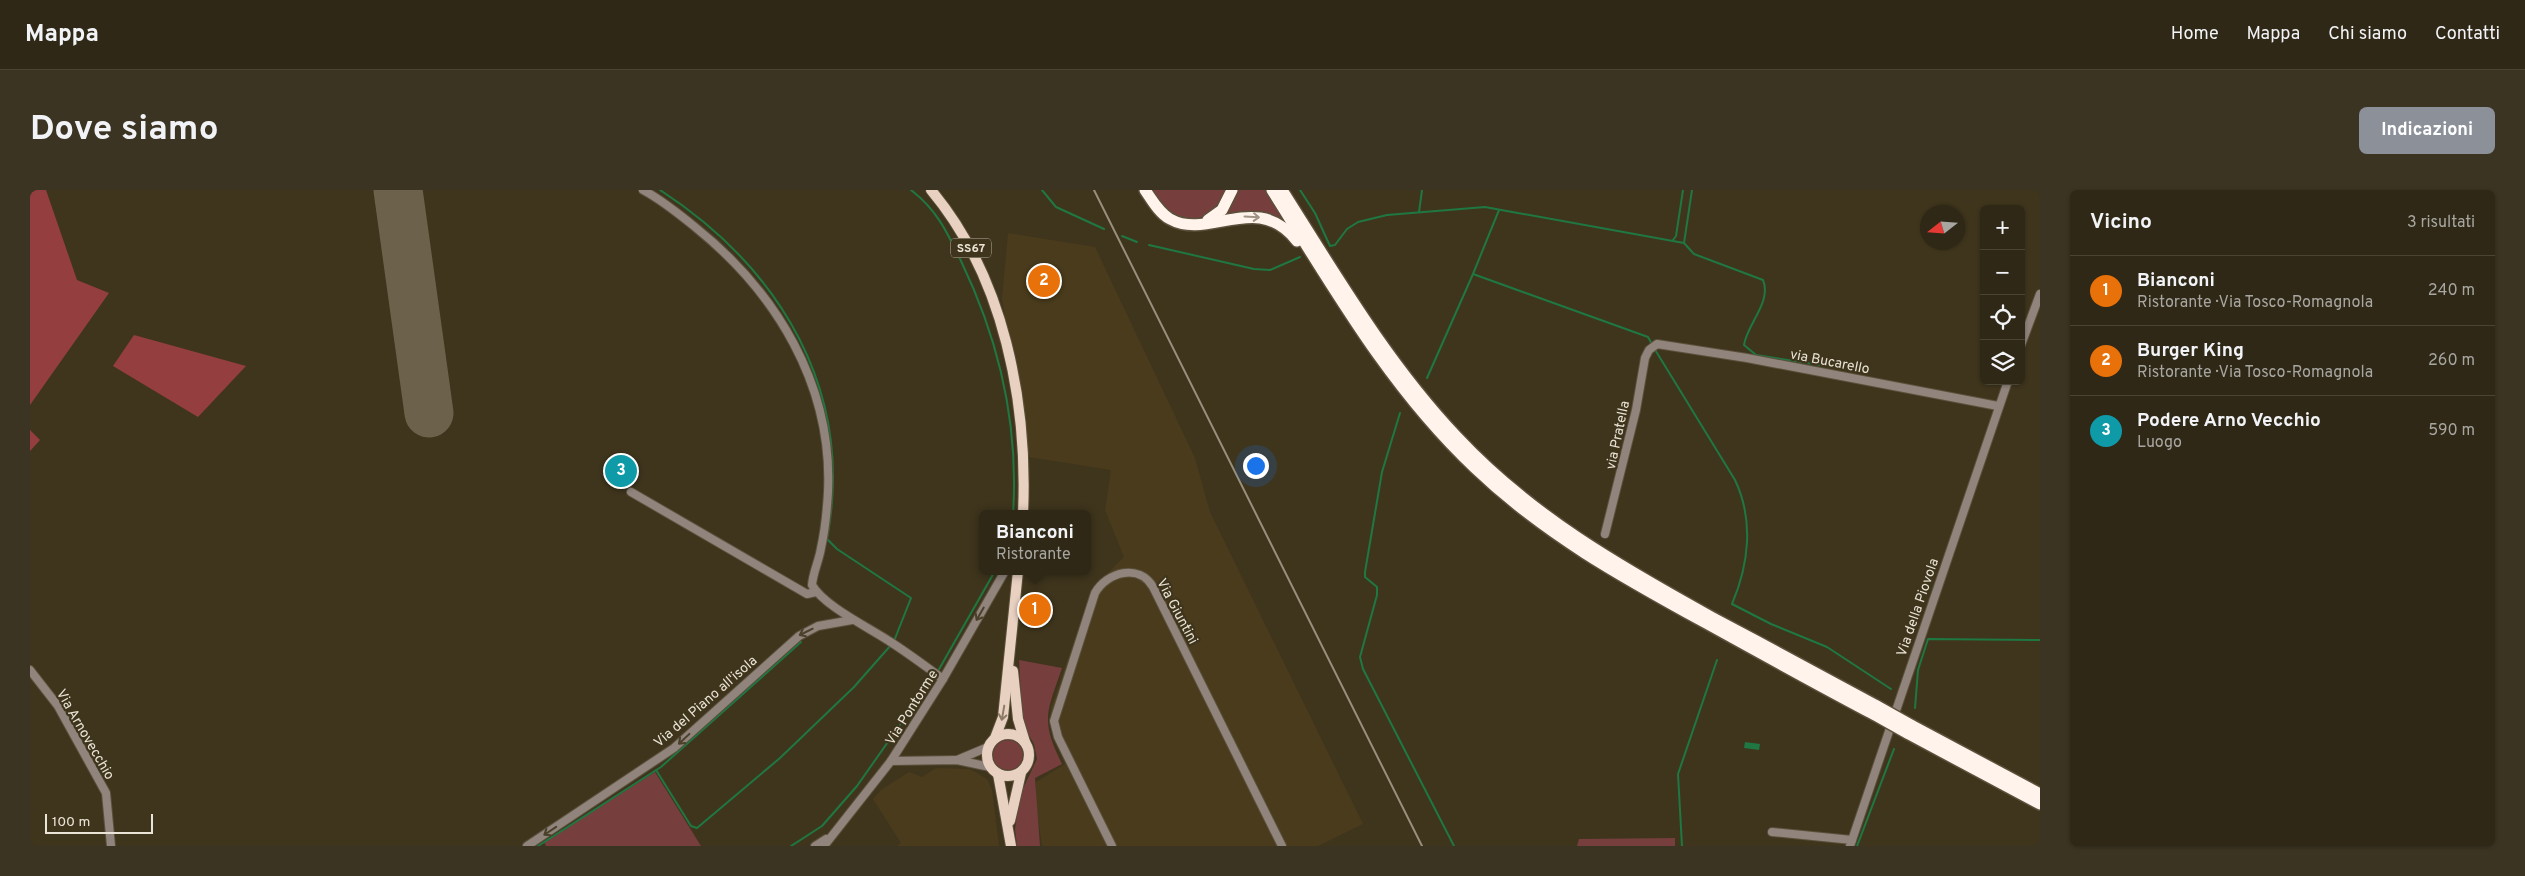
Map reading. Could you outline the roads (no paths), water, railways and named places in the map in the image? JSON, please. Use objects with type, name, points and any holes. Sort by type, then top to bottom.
[{"type":"highway","points":[[1145,190],[1161,212],[1171,220],[1187,224],[1250,216],[1272,220],[1289,232],[1321,268]]},
{"type":"highway","points":[[1204,222],[1222,210],[1232,190]]},
{"type":"highway","points":[[1272,190],[1393,377],[1452,445],[1522,509],[1572,547],[1607,569],[1876,711],[2040,804]]},
{"type":"highway","points":[[1282,190],[1400,372],[1457,438],[1515,492],[1564,530],[1614,562],[1876,711]]},
{"type":"highway","points":[[1909,729],[2040,794]]},
{"type":"main road","name":"SS67","points":[[931,190],[966,239],[979,264],[998,314],[1019,415],[1023,465],[1023,510]]},
{"type":"main road","points":[[1012,846],[1010,827],[994,771],[987,760],[988,748],[995,738],[1003,716],[1018,575]]},
{"type":"main road","points":[[1010,827],[1020,773],[1029,762],[1028,748],[1018,719],[1011,653]]},
{"type":"main road","points":[[995,738],[1006,734],[1013,734],[1025,742]]},
{"type":"main road","points":[[994,771],[1008,777],[1020,773]]},
{"type":"street","points":[[643,190],[704,234],[752,280],[788,332],[806,367],[821,417],[828,464],[828,491],[823,533],[812,585],[816,592],[852,620],[890,641],[938,675]]},
{"type":"street","points":[[2023,340],[2040,294]]},
{"type":"street","name":"via Bucarello","points":[[1657,344],[1747,358],[1998,406]]},
{"type":"street","name":"via Pratella","points":[[1605,534],[1636,410],[1645,358],[1649,350],[1657,344]]},
{"type":"street","name":"Via della Piovola","points":[[1772,832],[1851,843],[2006,385]]},
{"type":"street","points":[[631,492],[807,594],[816,592]]},
{"type":"street","name":"Via Giuntini","points":[[1112,846],[1058,738],[1054,721],[1095,594],[1107,580],[1128,572],[1141,575],[1153,587],[1282,846]]},
{"type":"street","name":"Via Pontorme","points":[[824,846],[891,761],[938,675],[1001,575]]},
{"type":"street","name":"Via del Piano all'isola","points":[[527,846],[674,748],[799,636],[818,626],[852,620]]},
{"type":"street","name":"Via Arnovecchio","points":[[30,670],[58,706],[106,793],[111,846]]},
{"type":"street","points":[[957,760],[988,748]]},
{"type":"street","points":[[891,761],[957,760],[994,771]]},
{"type":"street","points":[[815,846],[832,835]]},
{"type":"waterway","points":[[660,190],[703,222],[741,257],[773,296],[799,339],[818,385],[830,434],[833,485],[827,539],[837,549],[911,598],[894,641]]},
{"type":"waterway","points":[[911,190],[928,205],[946,231],[974,291],[996,352],[1004,384],[1013,448],[1013,510]]},
{"type":"waterway","points":[[1042,190],[1056,207],[1104,229]]},
{"type":"waterway","points":[[1300,190],[1315,213],[1330,246],[1335,245],[1347,229],[1358,222],[1387,215],[1485,207],[1684,243],[1694,254],[1763,280],[1765,288],[1762,305],[1744,345],[1756,355],[1866,372]]},
{"type":"waterway","points":[[1419,212],[1422,190]]},
{"type":"waterway","points":[[1673,240],[1676,236],[1683,190]]},
{"type":"waterway","points":[[1684,243],[1692,190]]},
{"type":"waterway","points":[[1427,378],[1499,210]]},
{"type":"waterway","points":[[1122,236],[1137,242]]},
{"type":"waterway","points":[[1149,245],[1254,269],[1270,270],[1300,257]]},
{"type":"waterway","points":[[1473,274],[1648,337],[1652,344]]},
{"type":"waterway","points":[[1654,348],[1735,480],[1741,495],[1747,526],[1747,542],[1742,573],[1732,604],[1771,624],[1827,647],[1891,689]]},
{"type":"waterway","points":[[1400,413],[1382,472],[1365,572],[1365,577],[1377,587],[1377,595],[1360,657],[1363,669],[1454,846]]},
{"type":"waterway","points":[[938,671],[993,575]]},
{"type":"waterway","points":[[1915,708],[1918,670],[1928,639],[2040,640]]},
{"type":"waterway","points":[[538,846],[661,767],[801,642]]},
{"type":"waterway","points":[[656,770],[691,826],[697,828],[780,758],[854,687],[891,645]]},
{"type":"waterway","points":[[1682,846],[1678,774],[1717,660]]},
{"type":"waterway","points":[[791,846],[822,826],[857,786],[935,675]]},
{"type":"waterway","points":[[1857,846],[1894,749]]},
{"type":"railway","points":[[1094,190],[1422,846]]},
{"type":"place","name":"Burger King","points":[[1044,281]]},
{"type":"place","name":"Podere Arno Vecchio","points":[[621,471]]},
{"type":"place","name":"Bianconi","points":[[1035,610]]}]
